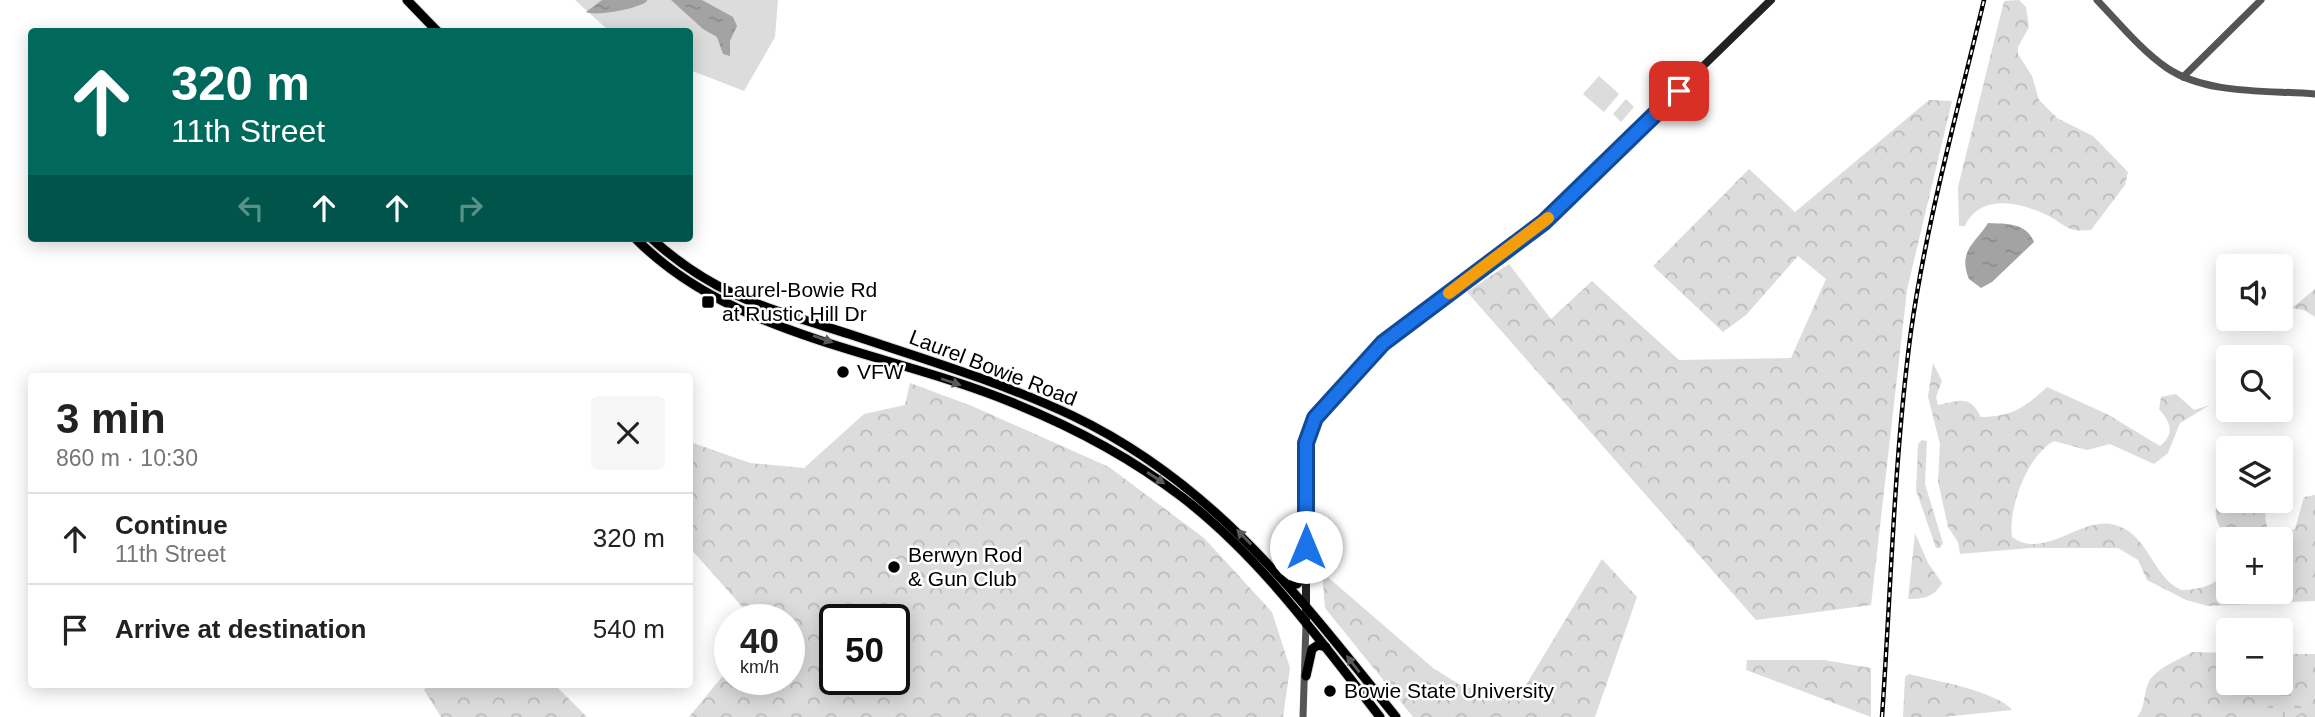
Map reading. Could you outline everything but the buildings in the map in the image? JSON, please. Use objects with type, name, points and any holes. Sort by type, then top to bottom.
[{"type":"main road","points":[[407,0],[434,28]]},
{"type":"main road","points":[[1306,624],[1308,434],[1324,407],[1383,343],[1544,222],[1771,0]]},
{"type":"main road","name":"Laurel Bowie Road","points":[[640,242],[691,285],[743,312],[1008,401],[1100,444],[1164,484],[1203,514],[1242,551],[1326,647],[1380,717]]},
{"type":"main road","name":"Laurel Bowie Road","points":[[655,242],[679,264],[737,298],[1008,389],[1095,427],[1139,453],[1198,495],[1235,528],[1306,606],[1395,717]]},
{"type":"main road","points":[[1288,585],[1297,584],[1306,573]]},
{"type":"main road","points":[[1306,676],[1312,649],[1318,645],[1326,647]]},
{"type":"street","points":[[2097,0],[2148,52],[2183,77],[2216,85],[2315,94]]},
{"type":"street","points":[[2183,77],[2261,0]]},
{"type":"street","points":[[1303,717],[1306,624]]},
{"type":"green space","points":[[575,0],[778,0],[775,37],[744,91],[693,71],[693,28],[606,28]]},
{"type":"green space","points":[[2019,0],[2026,7],[2029,27],[2018,47],[2018,54],[2032,76],[2039,100],[2057,118],[2093,136],[2128,172],[2125,185],[2091,230],[2067,228],[2038,211],[2003,203],[1981,208],[1965,226],[1959,226],[1958,187],[2004,1]]},
{"type":"green space","points":[[1599,76],[1619,94],[1604,112],[1583,94]]},
{"type":"green space","points":[[1626,99],[1634,107],[1621,122],[1613,114]]},
{"type":"green space","points":[[1929,100],[1952,101],[1907,290],[1871,605],[1756,620],[1467,292],[1509,264],[1551,319],[1592,281],[1679,360],[1791,358],[1826,279],[1798,256],[1746,315],[1723,332],[1653,266],[1749,169],[1795,212]]},
{"type":"green space","points":[[2315,289],[2315,317],[2293,307]]},
{"type":"green space","points":[[1933,363],[1942,381],[1936,397],[1938,405],[1968,402],[1981,417],[2010,413],[2047,387],[2107,414],[2160,446],[2170,432],[2166,418],[2159,409],[2161,397],[2176,394],[2194,410],[2210,405],[2180,423],[2168,453],[2154,464],[2110,444],[2087,450],[2054,441],[2035,458],[2021,484],[2013,512],[2012,537],[2024,543],[2036,544],[2049,542],[2086,527],[2111,524],[2134,535],[2162,574],[2181,590],[2195,589],[2216,580],[2216,604],[2251,604],[2208,606],[2186,600],[2147,580],[2138,560],[2118,548],[2030,548],[1960,554],[1958,542],[1948,527],[1938,481],[1940,444],[1928,397]]},
{"type":"green space","points":[[910,383],[972,406],[1109,467],[1204,538],[1272,612],[1290,668],[1283,717],[689,717],[714,687],[714,695],[805,695],[805,604],[740,604],[693,551],[693,443],[750,463],[804,468],[864,414],[905,405]]},
{"type":"green space","points":[[1922,440],[1927,441],[1925,484],[1943,543],[1940,548],[1936,548],[1916,490],[1918,444]]},
{"type":"green space","points":[[2315,495],[2315,601],[2293,602],[2293,530],[2304,497]]},
{"type":"green space","points":[[2216,513],[2265,513],[2268,527],[2220,527]]},
{"type":"green space","points":[[1915,533],[1928,563],[1942,583],[1928,596],[1908,599]]},
{"type":"green space","points":[[1602,559],[1637,597],[1595,717],[1413,717],[1325,608],[1322,572],[1433,668],[1465,688],[1526,685]]},
{"type":"green space","points":[[2192,652],[2216,653],[2216,695],[2293,695],[2293,654],[2315,654],[2315,717],[2137,717],[2147,686],[2153,676]]},
{"type":"green space","points":[[1747,660],[1824,660],[1871,668],[1871,717],[1746,670]]},
{"type":"green space","points":[[1909,674],[1980,692],[2012,710],[1943,717],[1903,717],[1905,677]]},
{"type":"green space","points":[[558,688],[587,717],[441,717],[424,690]]},
{"type":"green space","points":[[2279,695],[2291,695],[2304,711],[2295,717],[2258,717]]},
{"type":"water","points":[[602,0],[647,1],[618,11],[586,12]]},
{"type":"water","points":[[671,0],[702,0],[733,17],[737,26],[730,41],[730,56],[723,54],[717,37],[703,29]]},
{"type":"water","points":[[1988,223],[2021,227],[2034,242],[1992,282],[1981,288],[1969,279],[1965,261],[1970,247]]},
{"type":"railway","points":[[1882,717],[1897,476],[1911,331],[1934,206],[1984,0]]},
{"type":"slow traffic","points":[[1449,293],[1518,244],[1548,218]]},
{"type":"place","name":"Laurel-Bowie Rd at Rustic Hill Dr","points":[[708,302]]},
{"type":"place","name":"VFW","points":[[843,372]]},
{"type":"place","name":"Berwyn Rod & Gun Club","points":[[894,567]]},
{"type":"place","name":"Bowie State University","points":[[1330,691]]},
{"type":"route","points":[[1306,547],[1306,443],[1315,418],[1383,343],[1544,222],[1679,91]]}]
